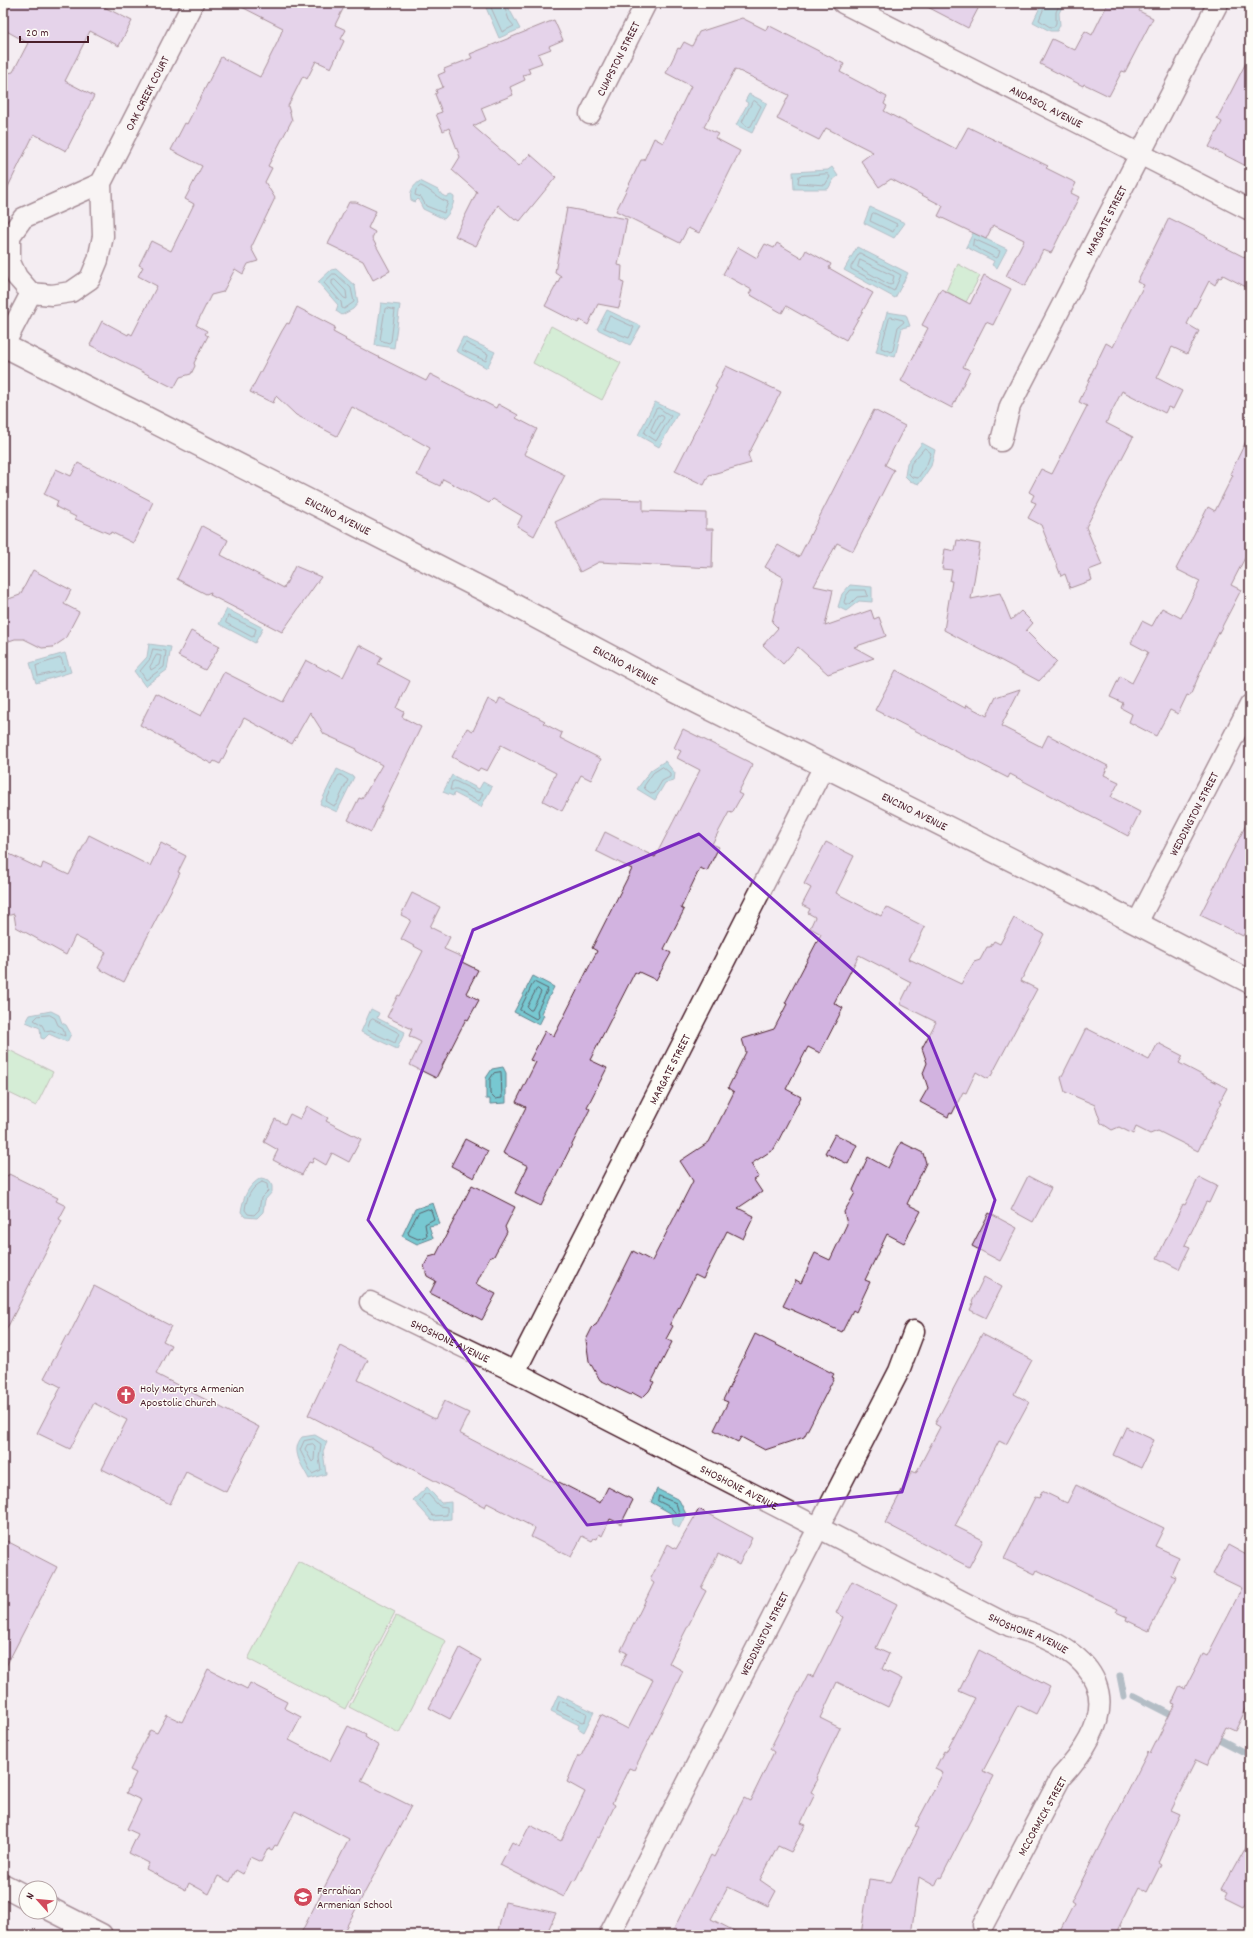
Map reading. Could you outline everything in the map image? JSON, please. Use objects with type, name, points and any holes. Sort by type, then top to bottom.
[{"type":"street","name":"OAK CREEK COURT","points":[[31,293],[52,295],[70,292],[90,279],[98,260],[102,236],[101,184],[193,3]]},
{"type":"street","name":"CUMPSTON STREET","points":[[590,114],[646,3]]},
{"type":"street","name":"ANDASOL AVENUE","points":[[843,3],[1250,210]]},
{"type":"street","name":"MARGATE STREET","points":[[1001,441],[1010,406],[1142,155],[1218,3]]},
{"type":"street","points":[[4,345],[31,293],[17,277],[10,262],[10,236],[23,218],[101,184]]},
{"type":"street","name":"ENCINO AVENUE","points":[[4,345],[506,601],[672,690],[1137,923],[1250,982]]},
{"type":"street","name":"WEDDINGTON STREET","points":[[1137,923],[1250,705]]},
{"type":"street","name":"MARGATE STREET","points":[[515,1372],[824,766]]},
{"type":"street","name":"SHOSHONE AVENUE","points":[[370,1302],[515,1372],[1010,1626],[1037,1634],[1061,1645],[1083,1663],[1097,1684]]},
{"type":"street","name":"WEDDINGTON STREET","points":[[609,1935],[899,1371],[914,1331]]},
{"type":"street","name":"MCCORMICK STREET","points":[[983,1925],[1061,1777],[1079,1757],[1093,1731],[1098,1718],[1100,1706],[1097,1684]]},
{"type":"street","points":[[3,1885],[18,1893]]},
{"type":"street","points":[[58,1913],[101,1935]]},
{"type":"highlighted area","points":[[699,834],[929,1037],[995,1200],[902,1492],[587,1525],[368,1220],[473,930]]},
{"type":"green space","points":[[958,264],[980,276],[966,302],[946,291]]},
{"type":"green space","points":[[551,326],[621,363],[602,400],[533,363]]},
{"type":"green space","points":[[3,1047],[53,1072],[36,1106],[3,1090]]},
{"type":"green space","points":[[298,1561],[395,1612],[345,1709],[248,1659]]},
{"type":"green space","points":[[396,1616],[446,1641],[399,1733],[349,1707]]},
{"type":"water","points":[[484,3],[506,3],[520,29],[499,38]]},
{"type":"water","points":[[1042,3],[1064,3],[1059,13],[1060,25],[1057,31],[1050,31],[1033,22]]},
{"type":"water","points":[[749,94],[767,103],[752,133],[736,125],[748,103],[745,101]]},
{"type":"water","points":[[832,167],[838,176],[834,179],[828,189],[794,189],[793,172],[828,170]]},
{"type":"water","points":[[420,181],[438,190],[446,197],[451,195],[454,197],[451,209],[444,219],[423,209],[418,199],[415,202],[411,200],[412,189]]},
{"type":"water","points":[[870,207],[905,223],[894,238],[864,223]]},
{"type":"water","points":[[973,233],[1007,249],[997,268],[992,265],[994,261],[966,247]]},
{"type":"water","points":[[857,247],[908,273],[895,298],[844,270]]},
{"type":"water","points":[[336,269],[355,286],[358,303],[353,309],[342,315],[336,311],[338,305],[318,282],[331,270]]},
{"type":"water","points":[[381,303],[400,305],[394,348],[375,345]]},
{"type":"water","points":[[607,310],[641,326],[630,345],[597,329]]},
{"type":"water","points":[[887,312],[906,315],[910,326],[902,328],[895,357],[876,352]]},
{"type":"water","points":[[463,337],[495,352],[487,368],[456,351]]},
{"type":"water","points":[[655,402],[678,413],[659,447],[638,435]]},
{"type":"water","points":[[922,443],[935,450],[931,466],[919,484],[910,481],[905,476],[907,463]]},
{"type":"water","points":[[850,585],[872,587],[872,602],[859,601],[846,611],[838,607],[842,594]]},
{"type":"water","points":[[227,609],[263,628],[255,643],[219,624]]},
{"type":"water","points":[[149,644],[171,647],[167,670],[145,686],[134,671],[147,657]]},
{"type":"water","points":[[65,653],[71,672],[36,683],[30,663]]},
{"type":"water","points":[[665,761],[675,773],[674,781],[665,783],[655,800],[637,789],[651,770]]},
{"type":"water","points":[[337,769],[354,777],[337,812],[320,804]]},
{"type":"water","points":[[452,775],[479,789],[483,782],[492,787],[481,807],[454,793],[453,796],[443,792]]},
{"type":"water","points":[[533,976],[554,987],[541,1013],[544,1015],[539,1025],[514,1012]]},
{"type":"water","points":[[371,1009],[379,1013],[377,1018],[405,1032],[397,1049],[361,1032]]},
{"type":"water","points":[[51,1011],[59,1015],[62,1023],[66,1025],[71,1034],[67,1042],[49,1034],[44,1039],[41,1038],[40,1028],[26,1022],[30,1015]]},
{"type":"water","points":[[503,1067],[506,1073],[506,1103],[490,1104],[490,1099],[486,1099],[486,1078],[492,1069]]},
{"type":"water","points":[[261,1178],[269,1180],[272,1186],[272,1192],[265,1200],[263,1212],[257,1218],[245,1217],[241,1212],[247,1192],[256,1181]]},
{"type":"water","points":[[433,1203],[440,1224],[429,1226],[433,1238],[417,1244],[402,1236],[415,1209]]},
{"type":"water","points":[[315,1435],[327,1442],[323,1451],[326,1474],[309,1479],[298,1458],[297,1448],[302,1437]]},
{"type":"water","points":[[427,1487],[441,1503],[451,1502],[451,1519],[432,1521],[413,1500]]},
{"type":"water","points":[[657,1489],[679,1500],[686,1514],[679,1528],[673,1524],[672,1514],[651,1502]]},
{"type":"water","points":[[558,1695],[594,1712],[584,1732],[578,1728],[579,1725],[551,1711]]},
{"type":"building","points":[[11,3],[96,3],[132,21],[119,46],[90,31],[65,81],[94,96],[66,151],[34,134],[3,197],[3,74],[13,72],[28,43],[3,29],[3,20]]},
{"type":"building","points":[[234,3],[346,3],[335,25],[346,30],[341,39],[344,41],[331,68],[316,61],[307,79],[303,76],[288,106],[292,120],[268,166],[272,168],[265,182],[275,198],[251,248],[258,261],[248,264],[243,274],[235,269],[223,292],[211,295],[196,325],[207,331],[205,334],[208,336],[194,363],[195,366],[191,374],[180,377],[174,388],[90,345],[102,321],[128,335],[129,333],[132,335],[157,286],[138,276],[143,267],[139,265],[151,241],[171,251],[194,204],[185,199],[202,166],[171,150],[185,123],[187,124],[221,57],[260,77],[278,41],[283,28]]},
{"type":"building","points":[[920,3],[981,3],[968,28]]},
{"type":"building","points":[[1108,3],[1143,3],[1139,11],[1153,18],[1125,72],[1122,71],[1109,96],[1084,84],[1083,86],[1040,64],[1052,39],[1075,50],[1085,31],[1092,35]]},
{"type":"building","points":[[742,18],[766,30],[768,25],[844,64],[840,72],[887,97],[884,104],[887,106],[884,111],[956,149],[968,127],[1048,166],[1046,168],[1076,183],[1071,193],[1079,197],[1051,253],[1043,250],[1025,286],[1006,276],[1024,240],[993,225],[986,239],[938,216],[943,206],[891,179],[879,187],[861,161],[873,152],[826,128],[819,140],[777,119],[789,95],[735,69],[704,127],[718,134],[715,138],[740,151],[699,233],[688,228],[680,243],[616,211],[641,160],[644,160],[654,138],[663,143],[691,86],[666,73],[678,48],[680,49],[684,42],[692,46],[699,32]]},
{"type":"building","points":[[554,20],[563,40],[549,46],[551,49],[538,54],[542,63],[528,68],[530,73],[523,75],[525,80],[510,87],[513,95],[481,108],[486,120],[473,126],[519,166],[530,154],[556,177],[520,221],[517,219],[515,220],[498,205],[476,246],[455,236],[477,192],[452,170],[460,157],[449,128],[443,131],[436,114],[442,112],[435,94],[437,93],[436,90],[443,87],[438,75],[445,72],[444,69],[472,58],[470,54]]},
{"type":"building","points":[[1250,55],[1250,168],[1209,147],[1222,122],[1217,119]]},
{"type":"building","points":[[349,202],[356,202],[376,211],[368,228],[375,232],[372,238],[390,271],[373,280],[363,261],[328,244]]},
{"type":"building","points":[[567,208],[627,219],[618,265],[622,266],[621,282],[624,283],[619,308],[598,304],[588,325],[580,320],[578,323],[545,306],[561,276],[555,272]]},
{"type":"building","points":[[1169,218],[1250,260],[1250,289],[1223,275],[1221,278],[1219,277],[1215,285],[1209,281],[1187,324],[1199,331],[1187,354],[1172,347],[1157,378],[1182,391],[1173,409],[1168,407],[1165,413],[1122,391],[1106,423],[1133,437],[1086,527],[1102,565],[1089,570],[1092,580],[1070,588],[1065,574],[1061,576],[1041,525],[1028,518],[1036,503],[1031,501],[1034,495],[1029,492],[1041,469],[1052,474],[1087,406],[1079,402],[1091,374],[1106,343],[1113,347],[1144,285],[1137,282]]},
{"type":"building","points":[[777,243],[802,258],[806,250],[831,264],[829,268],[873,293],[846,340],[786,306],[782,313],[749,294],[752,290],[723,274],[738,247],[757,258],[765,244],[774,248]]},
{"type":"building","points":[[984,275],[1011,289],[993,325],[986,322],[963,367],[970,370],[952,408],[901,381],[928,328],[922,325],[941,289],[970,304]]},
{"type":"building","points":[[297,307],[335,327],[333,332],[346,339],[345,340],[426,381],[430,374],[496,408],[498,404],[518,415],[516,418],[537,429],[524,454],[565,475],[534,536],[517,526],[522,516],[493,499],[489,503],[443,479],[440,486],[417,475],[430,448],[400,431],[352,407],[337,436],[296,415],[276,396],[273,403],[250,392],[282,331],[287,323],[289,324]]},
{"type":"building","points":[[726,366],[781,392],[748,455],[751,463],[709,475],[704,485],[675,471],[717,388],[715,387]]},
{"type":"building","points":[[874,410],[905,426],[885,465],[894,470],[853,551],[837,543],[814,586],[833,590],[825,626],[871,610],[874,619],[879,617],[886,636],[854,647],[874,658],[828,674],[798,647],[783,664],[763,645],[778,628],[772,622],[783,577],[765,567],[778,545],[799,557]]},
{"type":"building","points":[[1250,433],[1250,548],[1231,585],[1241,590],[1211,648],[1190,696],[1187,695],[1178,714],[1170,710],[1156,736],[1129,722],[1132,714],[1121,708],[1123,703],[1110,697],[1120,676],[1132,683],[1148,652],[1131,643],[1142,621],[1152,626],[1162,608],[1181,618],[1200,581],[1176,569],[1208,507],[1215,511],[1233,475],[1230,474]]},
{"type":"building","points":[[78,463],[153,502],[133,543],[111,532],[110,534],[75,519],[76,517],[56,507],[58,501],[44,494],[56,469],[71,476]]},
{"type":"building","points":[[603,499],[643,500],[643,511],[706,513],[706,529],[713,529],[712,568],[599,562],[580,572],[555,522]]},
{"type":"building","points":[[202,526],[228,540],[221,555],[284,588],[295,566],[321,577],[282,632],[210,595],[211,592],[206,594],[177,579]]},
{"type":"building","points":[[957,540],[980,544],[971,599],[1000,593],[1011,620],[1021,611],[1033,623],[1026,631],[1057,662],[1039,681],[944,630],[952,581],[950,581],[952,570],[942,569],[945,549],[955,551]]},
{"type":"building","points":[[33,570],[71,590],[64,604],[79,612],[65,639],[53,647],[42,648],[24,639],[15,639],[3,643],[3,601],[20,595]]},
{"type":"building","points":[[191,631],[220,646],[205,670],[178,656]]},
{"type":"building","points":[[359,645],[382,657],[378,664],[410,681],[397,708],[404,712],[402,717],[421,727],[371,832],[348,820],[359,798],[362,799],[382,765],[356,751],[357,749],[324,734],[310,712],[292,744],[244,718],[220,764],[214,761],[212,764],[140,725],[156,693],[201,716],[224,672],[283,702],[306,660],[327,671],[328,669],[343,677]]},
{"type":"building","points":[[896,670],[965,708],[966,705],[987,716],[996,697],[1020,689],[1001,726],[1042,747],[1048,735],[1108,766],[1104,775],[1119,782],[1111,797],[1140,812],[1128,836],[1010,774],[1008,778],[875,710]]},
{"type":"building","points":[[500,698],[545,721],[543,723],[562,733],[560,738],[601,759],[591,780],[581,775],[562,811],[543,801],[556,773],[501,745],[487,771],[480,768],[478,771],[452,757],[467,728],[473,731],[488,699],[497,704]]},
{"type":"building","points":[[683,729],[753,764],[738,793],[742,795],[732,813],[729,812],[712,844],[719,847],[707,871],[700,868],[681,908],[684,910],[664,949],[671,953],[656,980],[639,972],[638,974],[635,972],[590,1060],[607,1068],[587,1107],[590,1109],[541,1206],[515,1193],[528,1166],[503,1153],[526,1107],[516,1102],[536,1062],[530,1060],[545,1031],[554,1036],[597,951],[592,948],[632,869],[596,851],[605,832],[655,857],[700,770],[677,758],[681,751],[674,748]]},
{"type":"building","points":[[1250,817],[1250,921],[1243,936],[1200,915]]},
{"type":"building","points":[[89,835],[150,866],[161,843],[186,856],[178,872],[180,873],[124,982],[98,968],[106,952],[75,936],[66,955],[16,927],[14,914],[3,917],[3,851],[41,869],[43,863],[69,875]]},
{"type":"building","points":[[826,842],[854,856],[836,893],[881,916],[886,907],[925,927],[909,959],[961,984],[974,962],[980,960],[987,947],[990,947],[994,941],[1000,944],[1014,918],[1044,934],[1021,981],[1037,989],[991,1076],[988,1079],[976,1072],[966,1093],[963,1092],[952,1114],[950,1113],[948,1117],[920,1102],[928,1088],[923,1073],[927,1063],[922,1048],[936,1022],[900,1004],[911,982],[859,955],[834,1003],[843,1008],[820,1053],[808,1047],[786,1089],[801,1097],[774,1149],[751,1164],[759,1177],[754,1180],[762,1192],[738,1208],[754,1216],[743,1239],[727,1231],[703,1279],[695,1275],[670,1324],[673,1326],[666,1339],[672,1342],[652,1381],[654,1382],[649,1391],[642,1398],[633,1393],[631,1395],[600,1380],[589,1361],[586,1340],[592,1328],[596,1325],[633,1251],[652,1261],[693,1181],[680,1161],[709,1142],[734,1092],[728,1088],[746,1052],[742,1039],[774,1029],[787,1004],[785,1003],[821,934],[810,928],[815,917],[808,913],[810,909],[802,905],[811,888],[804,884]]},
{"type":"building","points":[[412,893],[440,907],[430,927],[450,937],[444,949],[464,958],[462,962],[478,970],[466,993],[479,1000],[468,1020],[466,1019],[436,1078],[410,1065],[421,1042],[409,1036],[412,1029],[387,1017],[398,995],[400,996],[423,951],[401,939],[411,920],[401,915]]},
{"type":"building","points":[[1086,1028],[1149,1060],[1158,1043],[1183,1056],[1179,1063],[1227,1088],[1220,1101],[1222,1102],[1198,1151],[1158,1131],[1150,1134],[1136,1127],[1133,1134],[1119,1127],[1112,1130],[1101,1123],[1095,1105],[1065,1092],[1061,1078]]},
{"type":"building","points":[[307,1106],[328,1118],[326,1121],[361,1139],[349,1162],[332,1153],[326,1165],[314,1158],[312,1163],[309,1162],[302,1175],[273,1160],[278,1150],[264,1142],[275,1119],[285,1124],[290,1114],[300,1119]]},
{"type":"building","points":[[835,1134],[857,1145],[848,1164],[825,1153]]},
{"type":"building","points":[[465,1139],[488,1151],[474,1178],[451,1166]]},
{"type":"building","points":[[901,1142],[923,1153],[926,1163],[907,1204],[921,1211],[904,1243],[887,1234],[865,1280],[870,1282],[856,1312],[853,1310],[842,1332],[783,1306],[796,1280],[801,1283],[815,1253],[830,1260],[847,1224],[844,1212],[855,1193],[853,1190],[868,1157],[888,1168]]},
{"type":"building","points":[[3,1173],[8,1176],[9,1174],[58,1198],[56,1201],[66,1206],[59,1219],[62,1221],[3,1336]]},
{"type":"building","points":[[1028,1176],[1051,1188],[1033,1222],[1011,1210]]},
{"type":"building","points":[[1199,1177],[1217,1186],[1209,1203],[1206,1202],[1185,1245],[1190,1247],[1179,1269],[1157,1258],[1183,1204],[1185,1205]]},
{"type":"building","points":[[472,1185],[515,1207],[505,1227],[507,1232],[494,1256],[489,1258],[476,1284],[496,1294],[482,1320],[430,1293],[436,1281],[427,1276],[424,1266],[429,1257],[436,1255]]},
{"type":"building","points":[[989,1213],[1017,1228],[1000,1261],[972,1246]]},
{"type":"building","points":[[984,1277],[1002,1287],[986,1318],[970,1310],[973,1303],[972,1302]]},
{"type":"building","name":"Holy Martyrs Armenian Apostolic Church","points":[[94,1286],[171,1326],[163,1341],[171,1345],[156,1374],[259,1427],[226,1492],[186,1472],[170,1504],[102,1469],[127,1420],[94,1403],[70,1449],[37,1433],[61,1387],[44,1378],[66,1336],[68,1337]]},
{"type":"building","points":[[755,1334],[834,1374],[832,1377],[834,1378],[804,1437],[765,1450],[741,1437],[738,1442],[714,1430],[728,1402],[723,1400]]},
{"type":"building","points":[[982,1334],[1032,1360],[1014,1394],[1029,1402],[1007,1443],[1005,1444],[999,1441],[955,1526],[983,1540],[969,1567],[885,1523],[912,1471],[916,1473],[940,1427],[935,1424]]},
{"type":"building","points":[[341,1346],[368,1360],[358,1380],[435,1419],[444,1401],[469,1413],[459,1433],[557,1484],[559,1482],[600,1503],[608,1487],[633,1500],[621,1524],[610,1519],[602,1536],[599,1534],[597,1539],[594,1538],[592,1541],[582,1536],[571,1557],[531,1537],[535,1528],[487,1503],[485,1507],[308,1415]]},
{"type":"building","points":[[1126,1427],[1154,1440],[1141,1468],[1113,1455]]},
{"type":"building","points":[[1076,1485],[1164,1528],[1155,1546],[1179,1557],[1171,1575],[1176,1577],[1149,1631],[1126,1620],[1127,1617],[1116,1612],[1118,1609],[1037,1570],[1035,1574],[1004,1559],[1035,1497],[1039,1498],[1042,1491],[1067,1503]]},
{"type":"building","points":[[699,1509],[752,1538],[739,1565],[718,1554],[701,1588],[706,1591],[669,1663],[683,1671],[634,1770],[629,1768],[612,1803],[615,1805],[599,1838],[597,1837],[575,1881],[573,1880],[564,1897],[500,1865],[512,1842],[519,1846],[530,1825],[561,1841],[585,1792],[567,1782],[578,1756],[581,1756],[601,1715],[628,1729],[653,1680],[621,1664],[627,1653],[621,1650],[654,1583],[650,1580],[668,1544],[676,1549]]},
{"type":"building","points":[[3,1539],[57,1567],[3,1672]]},
{"type":"building","points":[[1228,1545],[1250,1557],[1250,1701],[1235,1731],[1226,1727],[1207,1765],[1196,1760],[1171,1810],[1180,1814],[1158,1862],[1161,1864],[1147,1892],[1139,1887],[1115,1935],[1058,1935],[1074,1904],[1071,1902],[1148,1752],[1150,1754],[1175,1704],[1172,1703],[1180,1686],[1185,1689],[1203,1654],[1207,1656],[1242,1588],[1213,1574]]},
{"type":"building","points":[[852,1581],[897,1604],[876,1648],[889,1654],[882,1669],[902,1679],[888,1707],[837,1682],[820,1718],[840,1728],[816,1778],[818,1779],[811,1792],[815,1794],[801,1823],[806,1825],[791,1852],[778,1846],[760,1880],[776,1891],[768,1906],[728,1887],[711,1919],[742,1935],[671,1935],[711,1855],[714,1857],[744,1798],[750,1801],[774,1752],[770,1749],[808,1674],[813,1677],[843,1617],[836,1613]]},
{"type":"building","points":[[460,1648],[481,1660],[450,1719],[429,1708]]},
{"type":"building","points":[[979,1650],[1050,1687],[1036,1714],[1018,1705],[983,1771],[993,1776],[941,1878],[939,1877],[935,1886],[919,1877],[911,1935],[861,1935],[869,1879],[891,1882],[919,1828],[915,1826],[943,1773],[935,1769],[944,1751],[946,1752],[975,1698],[959,1691]]},
{"type":"building","points":[[208,1669],[247,1689],[250,1683],[287,1702],[284,1708],[301,1717],[289,1740],[330,1761],[348,1726],[366,1735],[365,1737],[379,1746],[361,1781],[411,1806],[342,1935],[300,1935],[349,1839],[295,1811],[277,1846],[275,1845],[272,1850],[268,1848],[261,1862],[250,1857],[243,1874],[236,1870],[230,1882],[218,1876],[209,1894],[189,1883],[186,1890],[146,1869],[149,1863],[129,1853],[138,1834],[127,1829],[141,1800],[126,1793],[136,1773],[130,1770],[150,1730],[157,1733],[167,1715],[182,1722]]},
{"type":"building","points":[[1250,1838],[1250,1895],[1243,1907],[1225,1898],[1228,1892],[1222,1889]]},
{"type":"building","points":[[505,1902],[556,1913],[546,1935],[497,1935]]},
{"type":"waterway","points":[[1120,1676],[1124,1696]]},
{"type":"waterway","points":[[1134,1696],[1177,1718]]},
{"type":"waterway","points":[[1211,1735],[1250,1755]]},
{"type":"place","name":"Holy Martyrs Armenian Apostolic Church","points":[[126,1395]]},
{"type":"place","name":"Ferrahian Armenian School","points":[[303,1897]]}]
